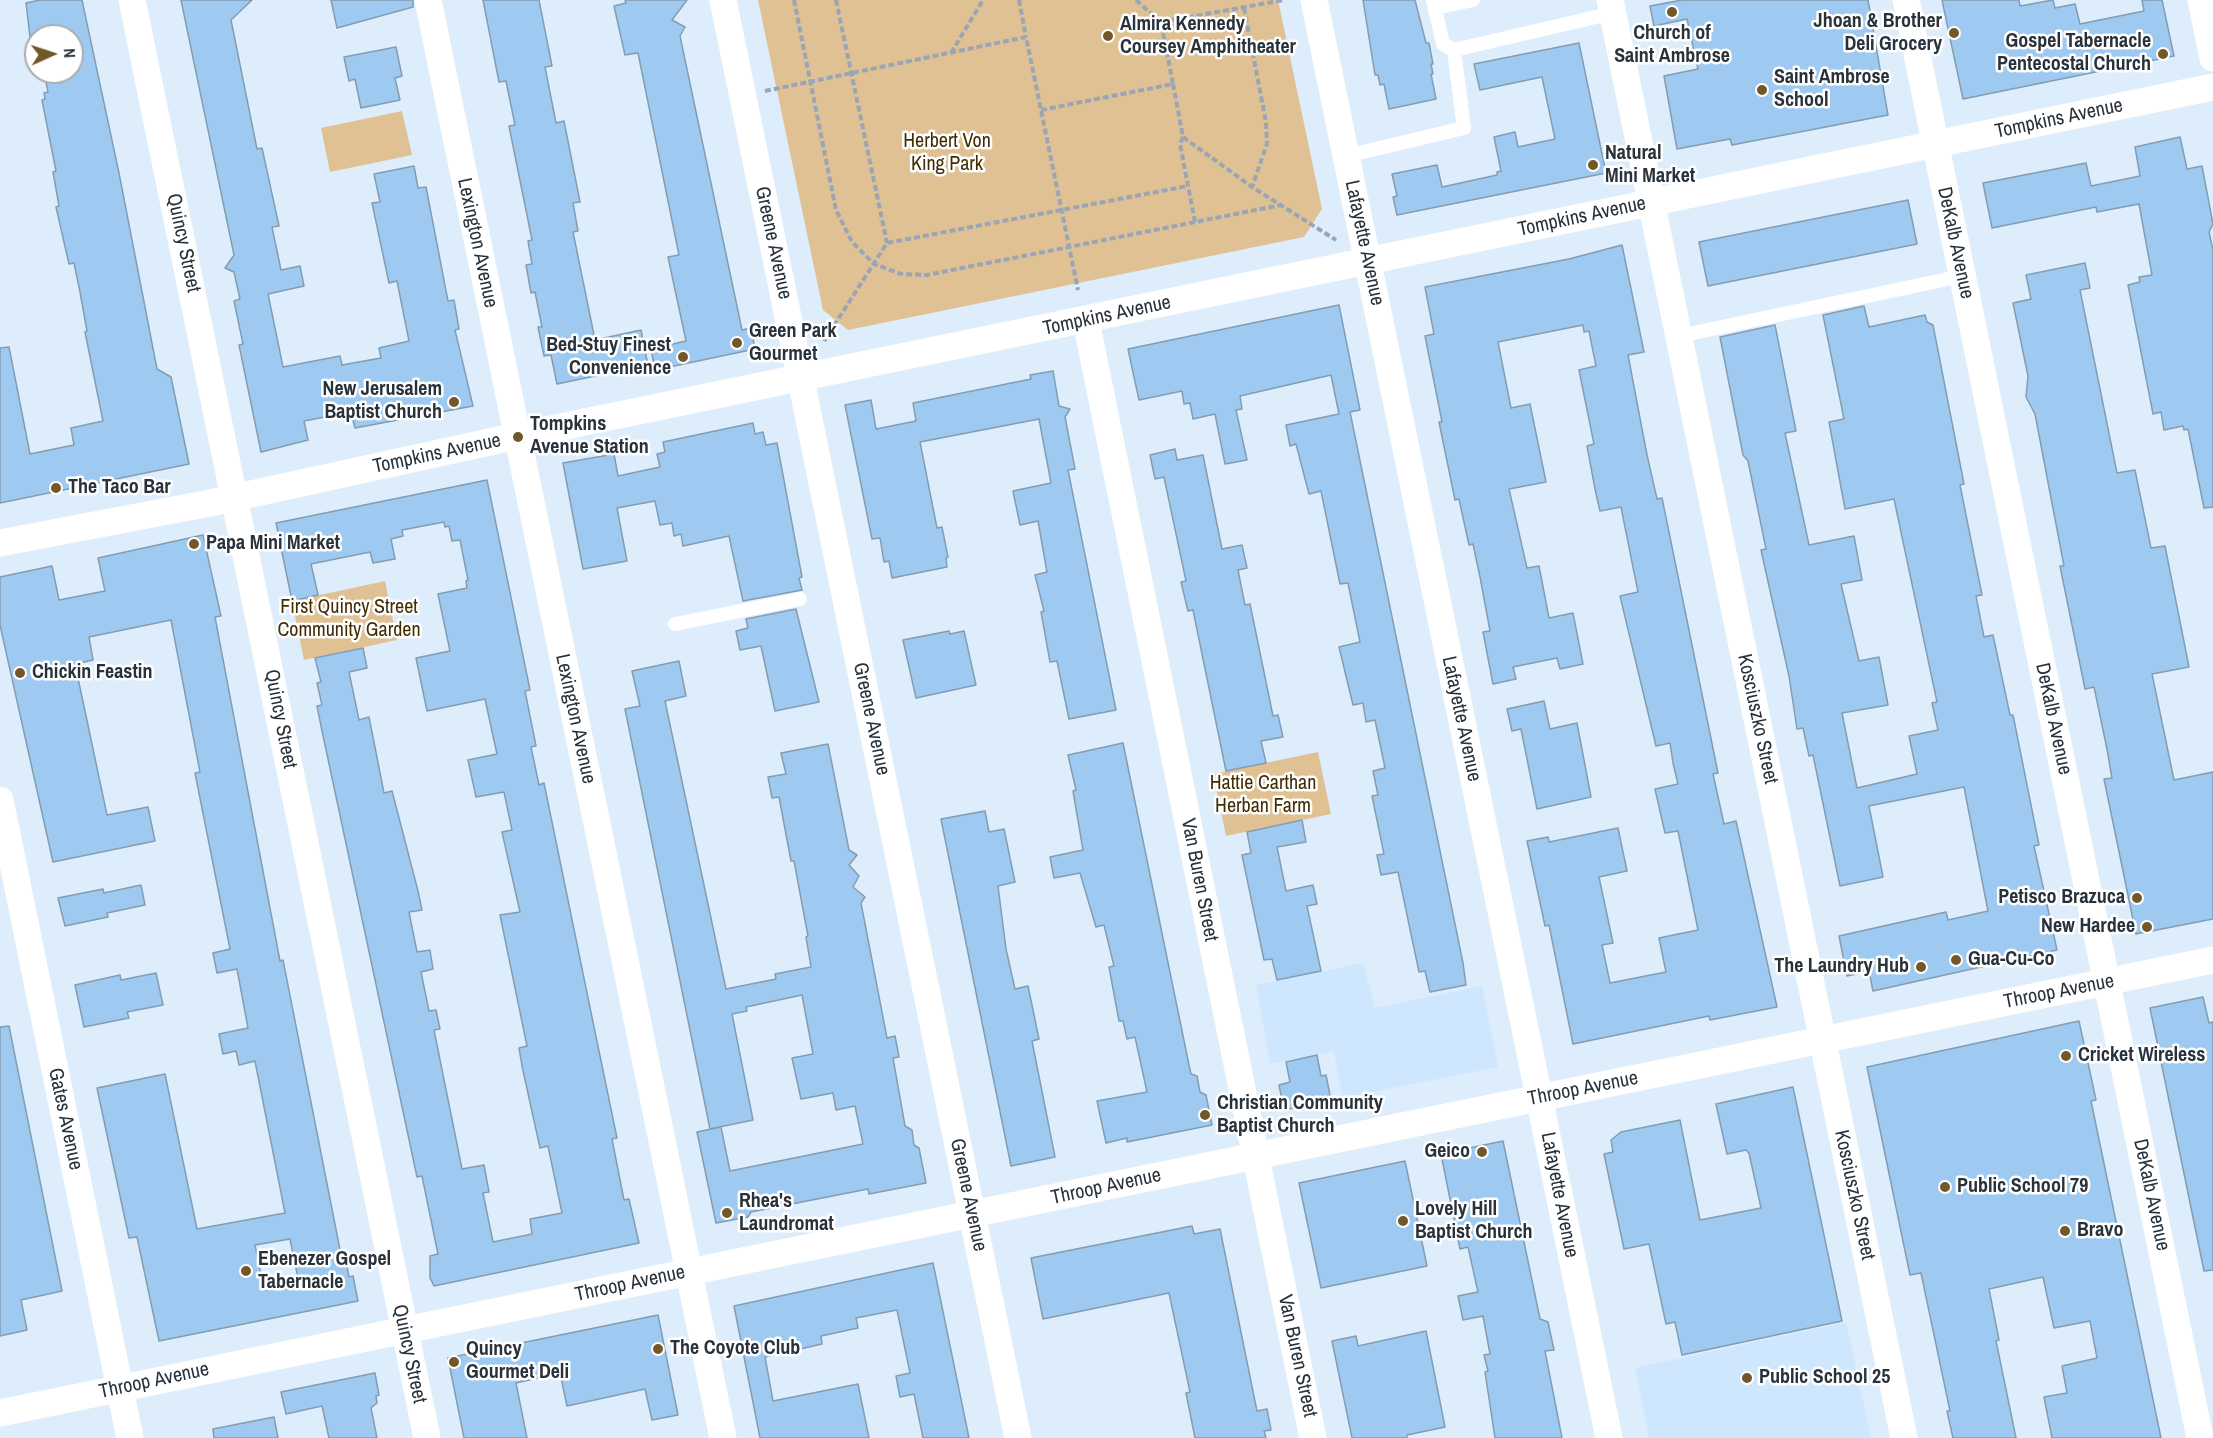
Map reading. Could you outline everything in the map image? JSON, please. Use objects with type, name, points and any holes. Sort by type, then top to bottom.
[{"type":"street","name":"Quincy Street","points":[[132,0],[427,1438]]},
{"type":"street","name":"Lexington Avenue","points":[[428,0],[723,1438]]},
{"type":"street","name":"Greene Avenue","points":[[723,0],[1018,1438]]},
{"type":"street","name":"Lafayette Avenue","points":[[1314,0],[1609,1438]]},
{"type":"street","name":"DeKalb Avenue","points":[[1906,0],[2200,1438]]},
{"type":"street","points":[[2201,0],[2213,58]]},
{"type":"street","name":"Kosciuszko Street","points":[[1611,7],[1904,1438]]},
{"type":"street","name":"Tompkins Avenue","points":[[0,543],[235,497],[517,436],[1086,321],[2213,87]]},
{"type":"street","name":"Van Buren Street","points":[[1086,321],[1313,1438]]},
{"type":"street","name":"Gates Avenue","points":[[0,800],[130,1438]]},
{"type":"street","name":"Throop Avenue","points":[[0,1413],[2213,960]]},
{"type":"lane","points":[[1473,0],[1434,4],[1443,44],[1454,50],[1611,7]]},
{"type":"lane","points":[[1346,156],[1464,128],[1454,50]]},
{"type":"lane","points":[[1679,336],[1962,276]]},
{"type":"lane","points":[[675,624],[800,599]]},
{"type":"path","points":[[794,0],[836,210],[852,242],[874,264],[901,274],[927,274],[1281,205]]},
{"type":"path","points":[[824,341],[887,243],[836,0]]},
{"type":"path","points":[[951,53],[982,0]]},
{"type":"path","points":[[1019,0],[1078,290]]},
{"type":"path","points":[[1136,0],[1161,22],[1183,137],[1180,144],[1195,222]]},
{"type":"path","points":[[1161,22],[1284,0]]},
{"type":"path","points":[[1244,8],[1266,122],[1267,144],[1252,187]]},
{"type":"path","points":[[743,95],[1026,37]]},
{"type":"path","points":[[1041,110],[1173,84]]},
{"type":"path","points":[[1183,137],[1252,187],[1336,240]]},
{"type":"path","points":[[887,243],[1062,212],[1188,186]]},
{"type":"shaded area","points":[[1363,963],[1375,1008],[1482,986],[1498,1067],[1342,1098],[1334,1051],[1270,1064],[1256,985]]},
{"type":"shaded area","name":"Public School 25","points":[[1846,1322],[1871,1438],[1649,1438],[1635,1368]]},
{"type":"green space","name":"Herbert Von King Park","points":[[758,0],[1278,0],[1322,209],[1304,237],[848,330],[823,310]]},
{"type":"green space","points":[[402,111],[412,155],[330,172],[321,128]]},
{"type":"green space","name":"First Quincy Street Community Garden","points":[[385,581],[397,640],[304,660],[292,601]]},
{"type":"green space","name":"Hattie Carthan Herban Farm","points":[[1318,752],[1331,814],[1226,836],[1213,774]]},
{"type":"building","points":[[40,0],[82,0],[119,173],[157,369],[171,377],[189,464],[0,503],[0,348],[9,347],[30,454],[74,445],[71,428],[103,421],[74,263],[69,264],[56,207],[59,206],[53,172],[56,171],[42,100],[45,99],[44,93],[48,92],[46,84],[84,84],[84,24],[28,24],[26,3]]},
{"type":"building","points":[[181,0],[252,0],[231,20],[257,149],[262,148],[279,226],[272,227],[281,270],[300,266],[304,286],[268,294],[283,367],[340,356],[342,365],[381,358],[379,348],[409,341],[397,281],[389,283],[372,203],[380,202],[374,174],[414,166],[418,188],[426,187],[448,301],[454,300],[459,329],[455,330],[473,406],[355,428],[351,412],[304,421],[308,440],[261,452],[239,345],[243,344],[234,301],[240,299],[234,272],[225,268],[234,255]]},
{"type":"building","points":[[331,0],[413,0],[413,7],[337,28]]},
{"type":"building","points":[[483,0],[539,0],[552,66],[545,67],[556,123],[564,121],[580,202],[573,203],[578,231],[573,232],[595,340],[641,330],[648,365],[557,384],[551,355],[544,356],[538,327],[542,327],[535,292],[531,293],[526,265],[532,264],[528,241],[532,240],[509,126],[515,125],[506,81],[499,82]]},
{"type":"building","points":[[625,0],[687,0],[672,20],[685,27],[680,36],[742,330],[751,328],[755,349],[655,370],[651,349],[686,341],[668,257],[679,255],[638,53],[625,55],[614,6],[626,3]]},
{"type":"building","points":[[1363,0],[1415,0],[1426,43],[1429,43],[1433,64],[1431,64],[1433,74],[1431,74],[1436,99],[1389,109],[1384,84],[1380,85],[1378,75],[1375,75]]},
{"type":"building","points":[[1682,0],[1868,0],[1888,115],[1732,145],[1730,139],[1677,149],[1664,76],[1698,69],[1687,19],[1654,26],[1650,6]]},
{"type":"building","points":[[1942,0],[2019,0],[2020,6],[2053,0],[2055,8],[2075,4],[2080,24],[2144,11],[2142,0],[2162,0],[2174,56],[1963,99]]},
{"type":"building","points":[[1579,43],[1606,173],[1397,215],[1393,197],[1397,196],[1392,174],[1437,165],[1442,187],[1497,175],[1497,172],[1501,171],[1494,137],[1515,132],[1518,147],[1555,139],[1542,77],[1480,90],[1474,64]]},
{"type":"building","points":[[396,47],[402,76],[395,78],[400,100],[361,108],[355,79],[349,81],[344,57]]},
{"type":"building","points":[[2180,137],[2187,169],[2202,166],[2213,224],[2209,232],[2213,250],[2213,507],[2204,508],[2188,429],[2184,430],[2183,426],[2164,430],[2161,412],[2153,414],[2128,285],[2140,282],[2139,277],[2152,275],[2139,204],[2097,212],[2096,207],[1992,228],[1983,183],[2086,163],[2091,186],[2140,176],[2135,147]]},
{"type":"building","points":[[1908,200],[1917,244],[1708,286],[1699,242]]},
{"type":"building","points":[[1622,245],[1644,352],[1628,355],[1647,455],[1657,499],[1662,498],[1718,773],[1713,774],[1724,824],[1736,821],[1777,1007],[1710,1020],[1709,1016],[1573,1044],[1549,925],[1545,926],[1527,841],[1548,837],[1549,842],[1618,828],[1627,871],[1599,877],[1613,943],[1602,945],[1610,983],[1666,972],[1659,938],[1698,930],[1678,831],[1665,833],[1655,789],[1678,784],[1670,743],[1656,746],[1620,596],[1638,592],[1621,507],[1600,511],[1595,489],[1587,446],[1594,444],[1579,370],[1596,366],[1589,331],[1584,332],[1583,325],[1498,342],[1511,408],[1530,404],[1546,482],[1509,489],[1527,568],[1539,566],[1549,618],[1573,613],[1583,664],[1560,669],[1557,658],[1513,667],[1516,679],[1493,684],[1483,632],[1490,631],[1480,577],[1473,544],[1469,545],[1459,499],[1455,500],[1439,422],[1442,422],[1425,336],[1434,334],[1425,287],[1569,259]]},
{"type":"building","points":[[2085,263],[2090,288],[2080,290],[2117,473],[2135,470],[2151,548],[2165,546],[2189,667],[2152,674],[2174,780],[2213,772],[2213,919],[2136,934],[2104,779],[2112,778],[2107,749],[2094,687],[2085,689],[2060,566],[2064,566],[2035,414],[2026,397],[2028,376],[2013,303],[2031,299],[2026,275]]},
{"type":"building","points":[[1339,305],[1360,410],[1350,412],[1466,985],[1430,992],[1425,971],[1419,972],[1398,872],[1381,875],[1377,855],[1384,854],[1372,796],[1378,795],[1373,771],[1385,768],[1375,720],[1366,722],[1363,703],[1353,705],[1339,647],[1360,642],[1348,583],[1340,584],[1321,491],[1309,494],[1296,444],[1290,446],[1286,425],[1339,414],[1331,375],[1240,396],[1242,409],[1236,410],[1247,460],[1225,464],[1215,414],[1193,419],[1190,403],[1184,404],[1182,391],[1139,400],[1128,349]]},
{"type":"building","points":[[1864,306],[1869,327],[1925,315],[1927,322],[1933,325],[1964,484],[1960,485],[1982,595],[1976,596],[1984,637],[1993,635],[2010,715],[2013,715],[2039,845],[2034,846],[2057,950],[1873,991],[1869,971],[1847,976],[1839,936],[1946,912],[1948,920],[1988,911],[1964,787],[1869,806],[1883,877],[1840,886],[1813,755],[1809,756],[1803,728],[1797,729],[1789,676],[1761,550],[1766,549],[1748,461],[1743,455],[1720,337],[1775,325],[1796,431],[1785,433],[1809,545],[1854,536],[1862,580],[1841,584],[1859,661],[1879,657],[1888,705],[1842,713],[1857,788],[1917,774],[1909,736],[1938,730],[1932,703],[1937,702],[1894,499],[1845,509],[1829,422],[1844,419],[1823,315]]},
{"type":"building","points":[[1053,371],[1059,406],[1070,409],[1065,417],[1075,469],[1068,470],[1116,710],[1069,719],[1057,661],[1050,662],[1041,612],[1044,611],[1035,575],[1047,572],[1038,521],[1020,525],[1013,491],[1051,483],[1039,419],[920,442],[937,528],[942,527],[948,557],[946,558],[947,567],[892,578],[889,561],[884,562],[880,538],[872,539],[845,405],[871,400],[876,429],[916,421],[913,403],[1031,379],[1030,375]]},
{"type":"building","points":[[753,423],[755,434],[763,432],[766,445],[777,443],[802,577],[799,578],[802,590],[743,601],[729,536],[683,546],[681,534],[674,536],[672,523],[660,525],[655,501],[617,508],[627,561],[583,569],[563,463],[614,454],[618,476],[660,467],[657,454],[665,452],[663,442]]},
{"type":"building","points":[[1175,449],[1177,460],[1203,455],[1222,549],[1242,545],[1247,568],[1238,570],[1245,605],[1250,604],[1273,716],[1278,715],[1283,737],[1261,741],[1266,763],[1226,771],[1193,610],[1188,611],[1181,582],[1186,581],[1164,477],[1155,479],[1150,455]]},
{"type":"building","points":[[487,480],[530,690],[525,691],[536,746],[531,747],[539,785],[544,783],[617,1138],[612,1139],[624,1200],[629,1199],[639,1243],[434,1286],[430,1278],[430,1256],[438,1254],[422,1176],[417,1177],[321,726],[317,706],[322,705],[317,683],[321,682],[315,658],[363,648],[367,668],[349,672],[359,720],[369,717],[384,793],[392,791],[418,891],[422,910],[409,912],[417,952],[430,950],[433,969],[421,972],[429,1011],[436,1010],[440,1029],[434,1030],[462,1169],[484,1165],[489,1192],[483,1193],[493,1242],[532,1234],[530,1219],[562,1213],[548,1146],[540,1148],[522,1066],[519,1048],[527,1046],[500,915],[520,912],[502,832],[512,830],[504,792],[476,797],[468,760],[497,754],[485,699],[427,711],[416,658],[450,651],[438,594],[467,588],[466,581],[468,580],[460,540],[452,541],[449,526],[445,527],[444,522],[402,530],[403,536],[391,539],[395,559],[373,563],[370,552],[311,564],[318,595],[292,601],[276,523]]},
{"type":"building","points":[[203,535],[221,616],[215,617],[280,961],[283,960],[343,1265],[347,1267],[349,1277],[353,1276],[358,1301],[159,1341],[137,1237],[129,1238],[97,1088],[165,1074],[197,1229],[285,1213],[255,1061],[239,1065],[236,1051],[223,1054],[219,1034],[248,1028],[237,969],[217,973],[213,953],[230,949],[195,773],[200,772],[171,620],[89,637],[93,660],[75,664],[107,815],[148,807],[155,841],[53,862],[0,625],[0,577],[52,566],[59,600],[105,591],[98,558]],"holes":[[[290,1239],[300,1288],[264,1290],[255,1245]]]},
{"type":"building","points":[[796,609],[819,702],[775,711],[761,646],[740,650],[736,631],[748,628],[746,619]]},
{"type":"building","points":[[949,631],[950,634],[964,631],[976,685],[916,698],[903,640]]},
{"type":"building","points":[[679,661],[686,696],[665,701],[726,989],[776,979],[775,974],[811,967],[806,937],[808,936],[794,861],[791,861],[779,797],[772,798],[768,777],[786,774],[781,753],[828,744],[849,850],[857,855],[849,865],[859,876],[853,887],[865,897],[861,903],[887,1038],[895,1036],[899,1057],[893,1058],[905,1126],[912,1130],[914,1145],[919,1148],[926,1183],[869,1194],[868,1189],[751,1212],[748,1217],[716,1223],[697,1132],[721,1127],[730,1171],[863,1144],[855,1106],[836,1110],[833,1093],[801,1099],[792,1058],[813,1054],[802,995],[746,1007],[747,1011],[732,1014],[753,1120],[710,1129],[625,709],[640,706],[632,671]]},
{"type":"building","points":[[1544,701],[1550,729],[1577,723],[1591,797],[1537,809],[1521,729],[1512,731],[1507,709]]},
{"type":"building","points":[[1123,743],[1191,1074],[1197,1076],[1200,1092],[1206,1095],[1212,1125],[1127,1142],[1127,1138],[1106,1143],[1097,1101],[1147,1092],[1135,1037],[1127,1039],[1123,1021],[1119,1021],[1109,967],[1114,966],[1104,925],[1096,927],[1080,873],[1054,878],[1050,857],[1083,850],[1073,791],[1076,790],[1068,755]]},
{"type":"building","points":[[985,811],[989,832],[1004,829],[1015,882],[998,886],[1006,949],[1015,989],[1028,986],[1039,1039],[1032,1041],[1055,1157],[1011,1166],[941,819]]},
{"type":"building","points":[[1302,820],[1306,842],[1277,847],[1286,891],[1313,885],[1317,904],[1307,906],[1321,971],[1277,980],[1272,959],[1264,960],[1242,855],[1251,853],[1247,832]]},
{"type":"building","points":[[141,885],[145,905],[107,913],[108,917],[65,926],[58,898],[103,889],[104,893]]},
{"type":"building","points":[[156,973],[163,1005],[127,1012],[129,1018],[84,1027],[75,985],[120,975],[121,980]]},
{"type":"building","points":[[2203,997],[2209,1023],[2213,1022],[2213,1270],[2204,1271],[2150,1008]]},
{"type":"building","points":[[2079,1021],[2096,1100],[2091,1101],[2161,1438],[2052,1438],[2044,1397],[2067,1393],[2062,1366],[2097,1358],[2090,1321],[2054,1328],[2043,1277],[1989,1289],[1999,1340],[1996,1341],[2016,1438],[1953,1438],[1947,1411],[1950,1411],[1921,1273],[1910,1275],[1867,1067]]},
{"type":"building","points":[[9,1026],[62,1291],[21,1300],[27,1330],[0,1336],[0,1027]]},
{"type":"building","points":[[1317,1055],[1321,1076],[1326,1075],[1331,1100],[1284,1110],[1279,1085],[1290,1082],[1286,1062]]},
{"type":"building","points":[[1793,1087],[1842,1321],[1682,1355],[1675,1322],[1666,1324],[1649,1244],[1624,1249],[1604,1154],[1613,1152],[1611,1140],[1621,1132],[1680,1120],[1700,1220],[1761,1208],[1749,1153],[1746,1150],[1727,1154],[1716,1104]]},
{"type":"building","points":[[1503,1141],[1540,1319],[1548,1322],[1554,1350],[1545,1351],[1562,1438],[1495,1438],[1485,1372],[1488,1371],[1484,1355],[1490,1354],[1483,1316],[1463,1320],[1458,1296],[1478,1292],[1468,1247],[1460,1249],[1441,1154]]},
{"type":"building","points":[[1405,1161],[1427,1266],[1321,1288],[1299,1183]]},
{"type":"building","points":[[1192,1226],[1194,1234],[1220,1229],[1257,1411],[1267,1409],[1271,1430],[1264,1431],[1266,1438],[1195,1438],[1186,1393],[1190,1392],[1169,1293],[1043,1319],[1031,1258]]},
{"type":"building","points":[[933,1263],[969,1438],[923,1438],[914,1394],[900,1397],[896,1376],[910,1373],[897,1310],[856,1318],[858,1328],[821,1336],[822,1344],[765,1357],[773,1401],[858,1384],[869,1438],[760,1438],[734,1306]]},
{"type":"building","points":[[658,1315],[678,1415],[652,1420],[645,1389],[567,1406],[560,1373],[516,1383],[527,1438],[464,1438],[448,1358]]},
{"type":"building","points":[[1426,1331],[1445,1427],[1407,1435],[1407,1438],[1352,1438],[1332,1341],[1356,1336],[1358,1346]]},
{"type":"building","points":[[375,1373],[379,1395],[376,1396],[377,1403],[371,1408],[377,1438],[329,1438],[322,1406],[286,1414],[281,1392]]},
{"type":"building","points":[[274,1417],[278,1438],[214,1438],[213,1429]]},
{"type":"place","name":"Church of Saint Ambrose","points":[[1672,12]]},
{"type":"place","name":"Jhoan & Brother Deli Grocery","points":[[1954,33]]},
{"type":"place","name":"Almira Kennedy Coursey Amphitheater","points":[[1108,36]]},
{"type":"place","name":"Gospel Tabernacle Pentecostal Church","points":[[2163,54]]},
{"type":"place","name":"Saint Ambrose School","points":[[1762,90]]},
{"type":"place","name":"Natural Mini Market","points":[[1593,165]]},
{"type":"place","name":"Green Park Gourmet","points":[[737,343]]},
{"type":"place","name":"Bed-Stuy Finest Convenience","points":[[683,357]]},
{"type":"place","name":"New Jerusalem Baptist Church","points":[[454,402]]},
{"type":"place","name":"Tompkins Avenue Station","points":[[518,437]]},
{"type":"place","name":"The Taco Bar","points":[[56,488]]},
{"type":"place","name":"Papa Mini Market","points":[[194,544]]},
{"type":"place","name":"Chickin Feastin","points":[[20,673]]},
{"type":"place","name":"Petisco Brazuca","points":[[2137,898]]},
{"type":"place","name":"New Hardee","points":[[2147,927]]},
{"type":"place","name":"Gua-Cu-Co","points":[[1956,960]]},
{"type":"place","name":"The Laundry Hub","points":[[1921,967]]},
{"type":"place","name":"Cricket Wireless","points":[[2066,1056]]},
{"type":"place","name":"Christian Community Baptist Church","points":[[1205,1115]]},
{"type":"place","name":"Geico","points":[[1482,1152]]},
{"type":"place","name":"Public School 79","points":[[1945,1187]]},
{"type":"place","name":"Rhea's Laundromat","points":[[727,1213]]},
{"type":"place","name":"Lovely Hill Baptist Church","points":[[1403,1221]]},
{"type":"place","name":"Bravo","points":[[2065,1231]]},
{"type":"place","name":"Ebenezer Gospel Tabernacle","points":[[246,1271]]},
{"type":"place","name":"The Coyote Club","points":[[658,1349]]},
{"type":"place","name":"Quincy Gourmet Deli","points":[[454,1362]]},
{"type":"place","name":"Public School 25","points":[[1747,1378]]}]
